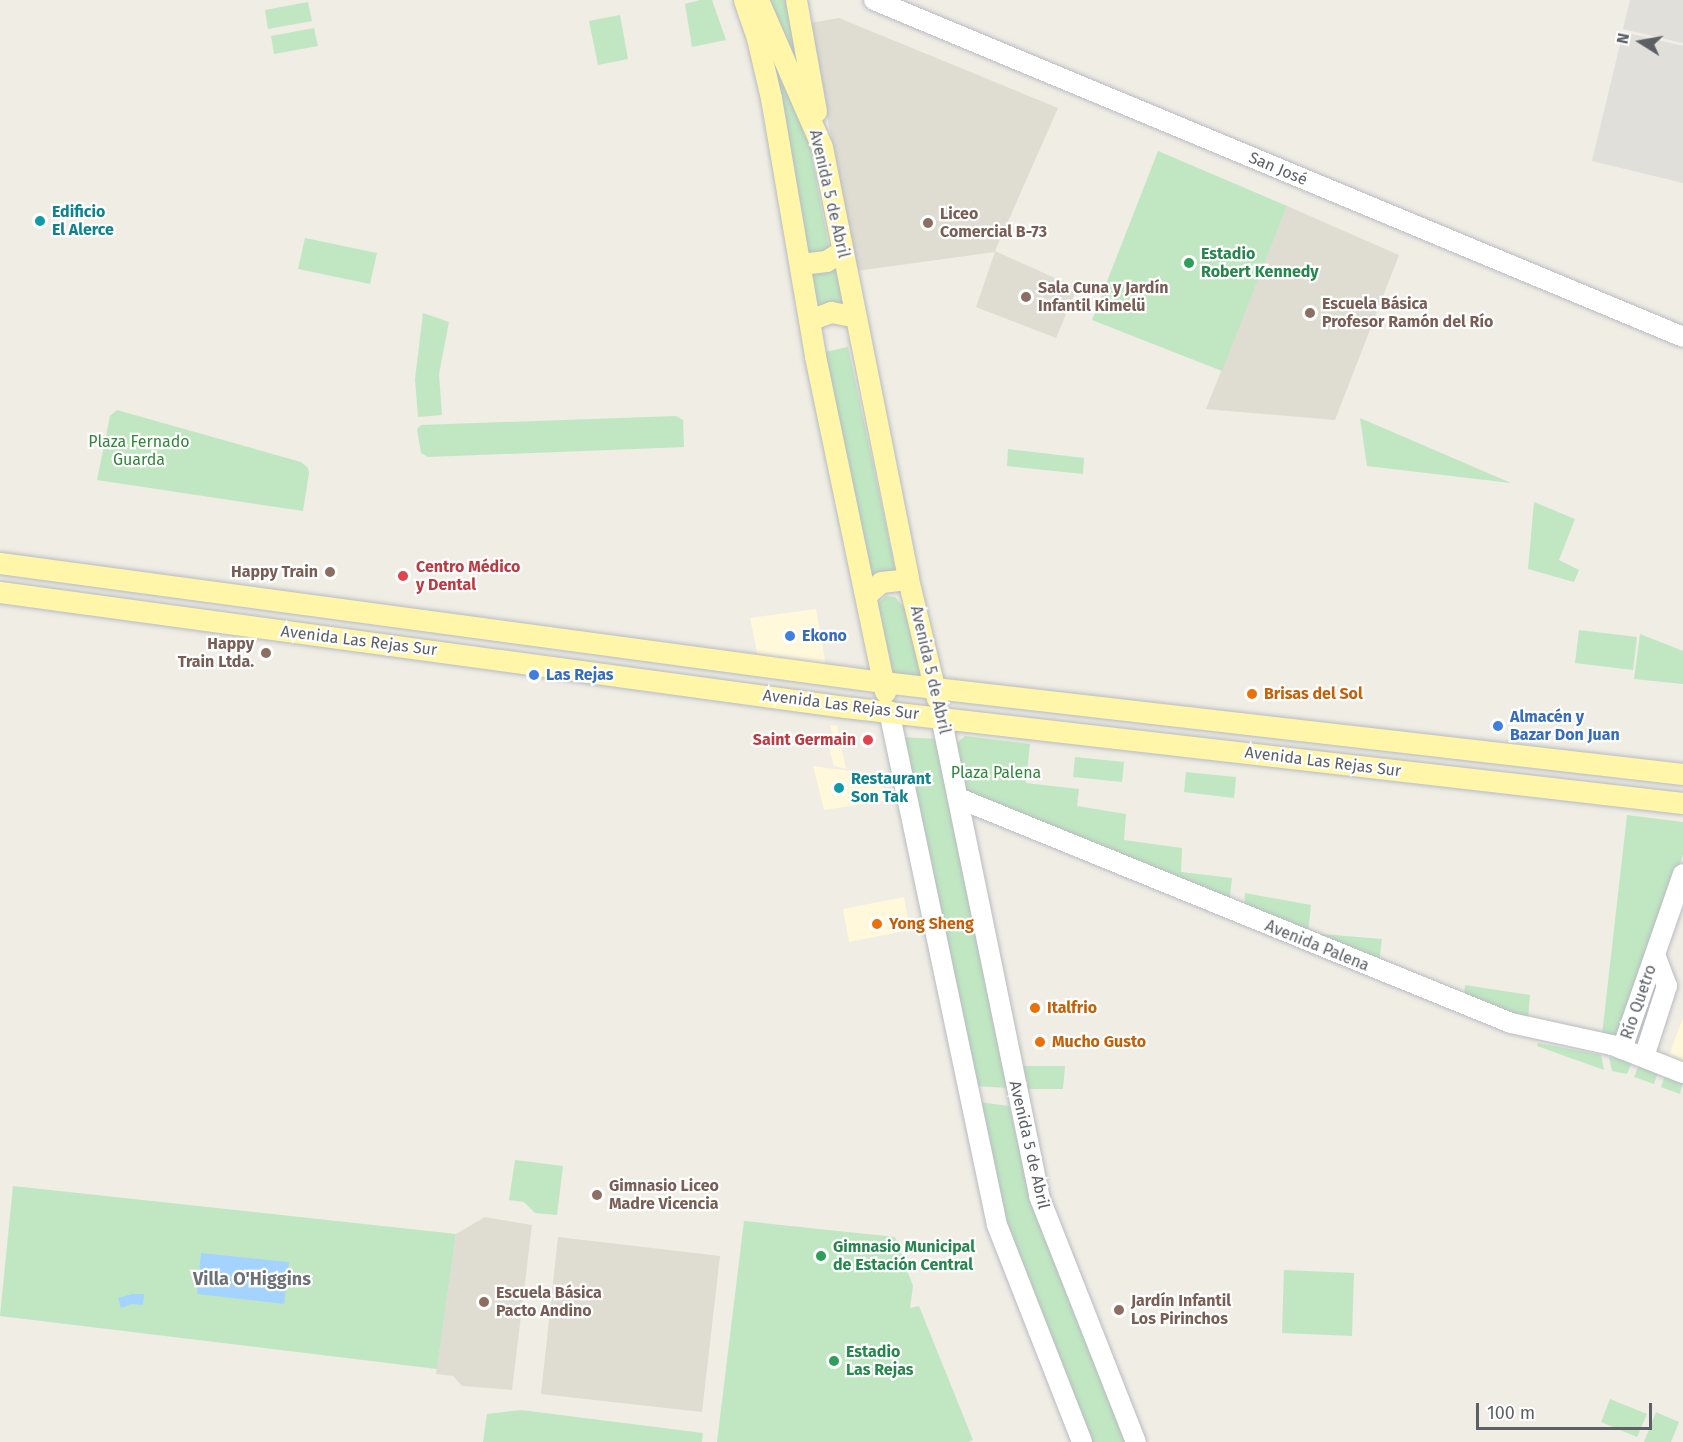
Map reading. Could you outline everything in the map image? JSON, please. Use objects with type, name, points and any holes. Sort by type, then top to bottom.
[{"type":"main road","points":[[744,0],[757,38],[801,264],[833,449],[889,711]]},
{"type":"main road","name":"Avenida 5 de Abril","points":[[758,0],[822,147],[908,579],[941,717]]},
{"type":"main road","points":[[799,5],[822,147]]},
{"type":"main road","points":[[801,264],[826,261],[842,251]]},
{"type":"main road","points":[[809,320],[831,312],[856,317]]},
{"type":"main road","name":"Avenida Las Rejas Sur","points":[[0,563],[883,682],[1683,774]]},
{"type":"main road","points":[[866,595],[881,582],[908,579]]},
{"type":"main road","name":"Avenida Las Rejas Sur","points":[[0,592],[889,711],[1683,803]]},
{"type":"street","name":"San José","points":[[874,0],[1683,337]]},
{"type":"street","points":[[889,711],[985,1181],[997,1225],[1082,1442]]},
{"type":"street","name":"Avenida 5 de Abril","points":[[941,717],[1039,1196],[1136,1442]]},
{"type":"street","name":"Avenida Palena","points":[[958,798],[1511,1023],[1622,1049],[1683,1073]]},
{"type":"street","name":"Río Quetro","points":[[1622,1049],[1683,874]]},
{"type":"street","name":"Río Quetro","points":[[1644,1057],[1667,986],[1655,955]]},
{"type":"shaded area","points":[[1630,0],[1683,0],[1683,43],[1623,29]]},
{"type":"shaded area","points":[[839,18],[1058,108],[995,251],[1077,288],[1056,338],[976,307],[995,252],[856,271],[810,23]]},
{"type":"shaded area","points":[[1623,32],[1683,46],[1683,183],[1592,161]]},
{"type":"shaded area","name":"Escuela Básica Profesor Ramón del Río","points":[[1287,206],[1399,255],[1335,420],[1206,409]]},
{"type":"shaded area","points":[[816,609],[826,666],[758,657],[750,618]]},
{"type":"shaded area","points":[[830,725],[837,726],[846,769],[834,766],[827,741],[834,740]]},
{"type":"shaded area","points":[[813,766],[880,775],[884,801],[824,810]]},
{"type":"shaded area","points":[[904,897],[910,930],[849,942],[843,909]]},
{"type":"shaded area","points":[[1683,1018],[1683,1067],[1667,1060]]},
{"type":"shaded area","name":"Escuela Básica Pacto Andino","points":[[485,1217],[532,1225],[512,1390],[462,1386],[453,1376],[436,1374],[456,1234]]},
{"type":"shaded area","points":[[558,1237],[720,1256],[702,1412],[541,1394]]},
{"type":"green space","points":[[712,0],[726,40],[692,47],[685,4]]},
{"type":"green space","points":[[766,0],[789,0],[802,80]]},
{"type":"green space","points":[[308,2],[312,21],[268,29],[265,10]]},
{"type":"green space","points":[[620,15],[628,59],[598,65],[589,21]]},
{"type":"green space","points":[[314,28],[318,46],[274,54],[271,36]]},
{"type":"green space","points":[[771,56],[809,141],[830,254],[808,258]]},
{"type":"green space","name":"Estadio Robert Kennedy","points":[[1158,151],[1287,206],[1222,371],[1092,320]]},
{"type":"green space","points":[[305,238],[377,253],[370,284],[298,269]]},
{"type":"green space","points":[[838,267],[846,304],[815,309],[811,268]]},
{"type":"green space","points":[[423,313],[449,322],[439,374],[442,415],[418,417],[415,379]]},
{"type":"green space","points":[[848,347],[897,577],[869,583],[820,353]]},
{"type":"green space","name":"Plaza Fernado Guarda","points":[[117,410],[301,462],[308,468],[309,473],[303,511],[97,480],[110,416]]},
{"type":"green space","points":[[676,416],[683,420],[684,447],[428,457],[421,453],[417,429],[421,425]]},
{"type":"green space","points":[[1360,418],[1511,483],[1367,466]]},
{"type":"green space","points":[[1008,449],[1084,458],[1083,474],[1007,466]]},
{"type":"green space","points":[[1534,502],[1575,519],[1559,560],[1579,570],[1574,582],[1528,569]]},
{"type":"green space","points":[[886,596],[895,597],[906,610],[921,678],[888,672],[875,606]]},
{"type":"green space","points":[[1579,630],[1637,637],[1633,670],[1575,663]]},
{"type":"green space","points":[[1640,634],[1683,651],[1683,684],[1634,679]]},
{"type":"green space","name":"Plaza Palena","points":[[965,736],[1030,744],[1026,783],[1079,789],[1077,806],[1126,814],[1124,840],[1182,848],[1181,872],[1232,878],[1229,904],[968,797],[957,743]]},
{"type":"green space","points":[[901,737],[938,739],[1009,1088],[973,1086]]},
{"type":"green space","points":[[1075,757],[1124,762],[1122,782],[1073,777]]},
{"type":"green space","points":[[1186,772],[1236,777],[1234,798],[1184,792]]},
{"type":"green space","points":[[1627,815],[1683,822],[1683,855],[1619,1039],[1602,1035]]},
{"type":"green space","points":[[1245,893],[1311,905],[1308,933],[1244,907]]},
{"type":"green space","points":[[1321,934],[1382,939],[1379,963],[1321,942]]},
{"type":"green space","points":[[1465,985],[1530,995],[1528,1019],[1464,997]]},
{"type":"green space","points":[[1538,1043],[1601,1055],[1604,1070],[1537,1046]]},
{"type":"green space","points":[[1609,1057],[1632,1062],[1627,1074],[1612,1071]]},
{"type":"green space","points":[[1639,1065],[1658,1072],[1654,1084],[1634,1077]]},
{"type":"green space","points":[[1019,1066],[1065,1066],[1063,1089],[1025,1089]]},
{"type":"green space","points":[[1665,1075],[1683,1081],[1680,1094],[1661,1087]]},
{"type":"green space","points":[[979,1102],[1009,1106],[1031,1198],[1128,1442],[1092,1442],[1002,1212]]},
{"type":"green space","points":[[515,1160],[563,1166],[557,1215],[535,1213],[524,1202],[509,1200]]},
{"type":"green space","points":[[13,1186],[456,1234],[437,1369],[0,1316]]},
{"type":"green space","name":"Estadio Las Rejas","points":[[744,1221],[895,1237],[913,1286],[910,1308],[919,1306],[973,1440],[968,1442],[717,1442]]},
{"type":"green space","points":[[1284,1270],[1354,1273],[1352,1336],[1282,1333]]},
{"type":"green space","points":[[1610,1399],[1647,1414],[1637,1437],[1601,1422]]},
{"type":"green space","points":[[521,1410],[703,1433],[702,1442],[483,1442],[487,1414]]},
{"type":"green space","points":[[1656,1412],[1679,1422],[1671,1442],[1644,1442]]},
{"type":"water","points":[[201,1253],[289,1262],[284,1304],[197,1294]]},
{"type":"water","points":[[132,1294],[144,1294],[143,1305],[132,1304],[121,1308],[118,1298]]},
{"type":"place","name":"Edificio El Alerce","points":[[40,221]]},
{"type":"place","name":"Liceo Comercial B-73","points":[[928,223]]},
{"type":"place","name":"Estadio Robert Kennedy","points":[[1189,263]]},
{"type":"place","name":"Sala Cuna y Jardín Infantil Kimelü","points":[[1026,297]]},
{"type":"place","name":"Escuela Básica Profesor Ramón del Río","points":[[1310,313]]},
{"type":"place","name":"Happy Train","points":[[330,572]]},
{"type":"place","name":"Centro Médico y Dental","points":[[403,576]]},
{"type":"place","name":"Ekono","points":[[790,636]]},
{"type":"place","name":"Happy Train Ltda.","points":[[266,653]]},
{"type":"place","name":"Las Rejas","points":[[534,675]]},
{"type":"place","name":"Brisas del Sol","points":[[1252,694]]},
{"type":"place","name":"Almacén y Bazar Don Juan","points":[[1498,726]]},
{"type":"place","name":"Saint Germain","points":[[868,740]]},
{"type":"place","name":"Restaurant Son Tak","points":[[839,788]]},
{"type":"place","name":"Yong Sheng","points":[[877,924]]},
{"type":"place","name":"Italfrio","points":[[1035,1008]]},
{"type":"place","name":"Mucho Gusto","points":[[1040,1042]]},
{"type":"place","name":"Gimnasio Liceo Madre Vicencia","points":[[597,1195]]},
{"type":"place","name":"Gimnasio Municipal de Estación Central","points":[[821,1256]]},
{"type":"place","name":"Escuela Básica Pacto Andino","points":[[484,1302]]},
{"type":"place","name":"Jardín Infantil Los Pirinchos","points":[[1119,1310]]},
{"type":"place","name":"Estadio Las Rejas","points":[[834,1361]]},
{"type":"district","name":"Villa O'Higgins","points":[[252,1279]]}]
